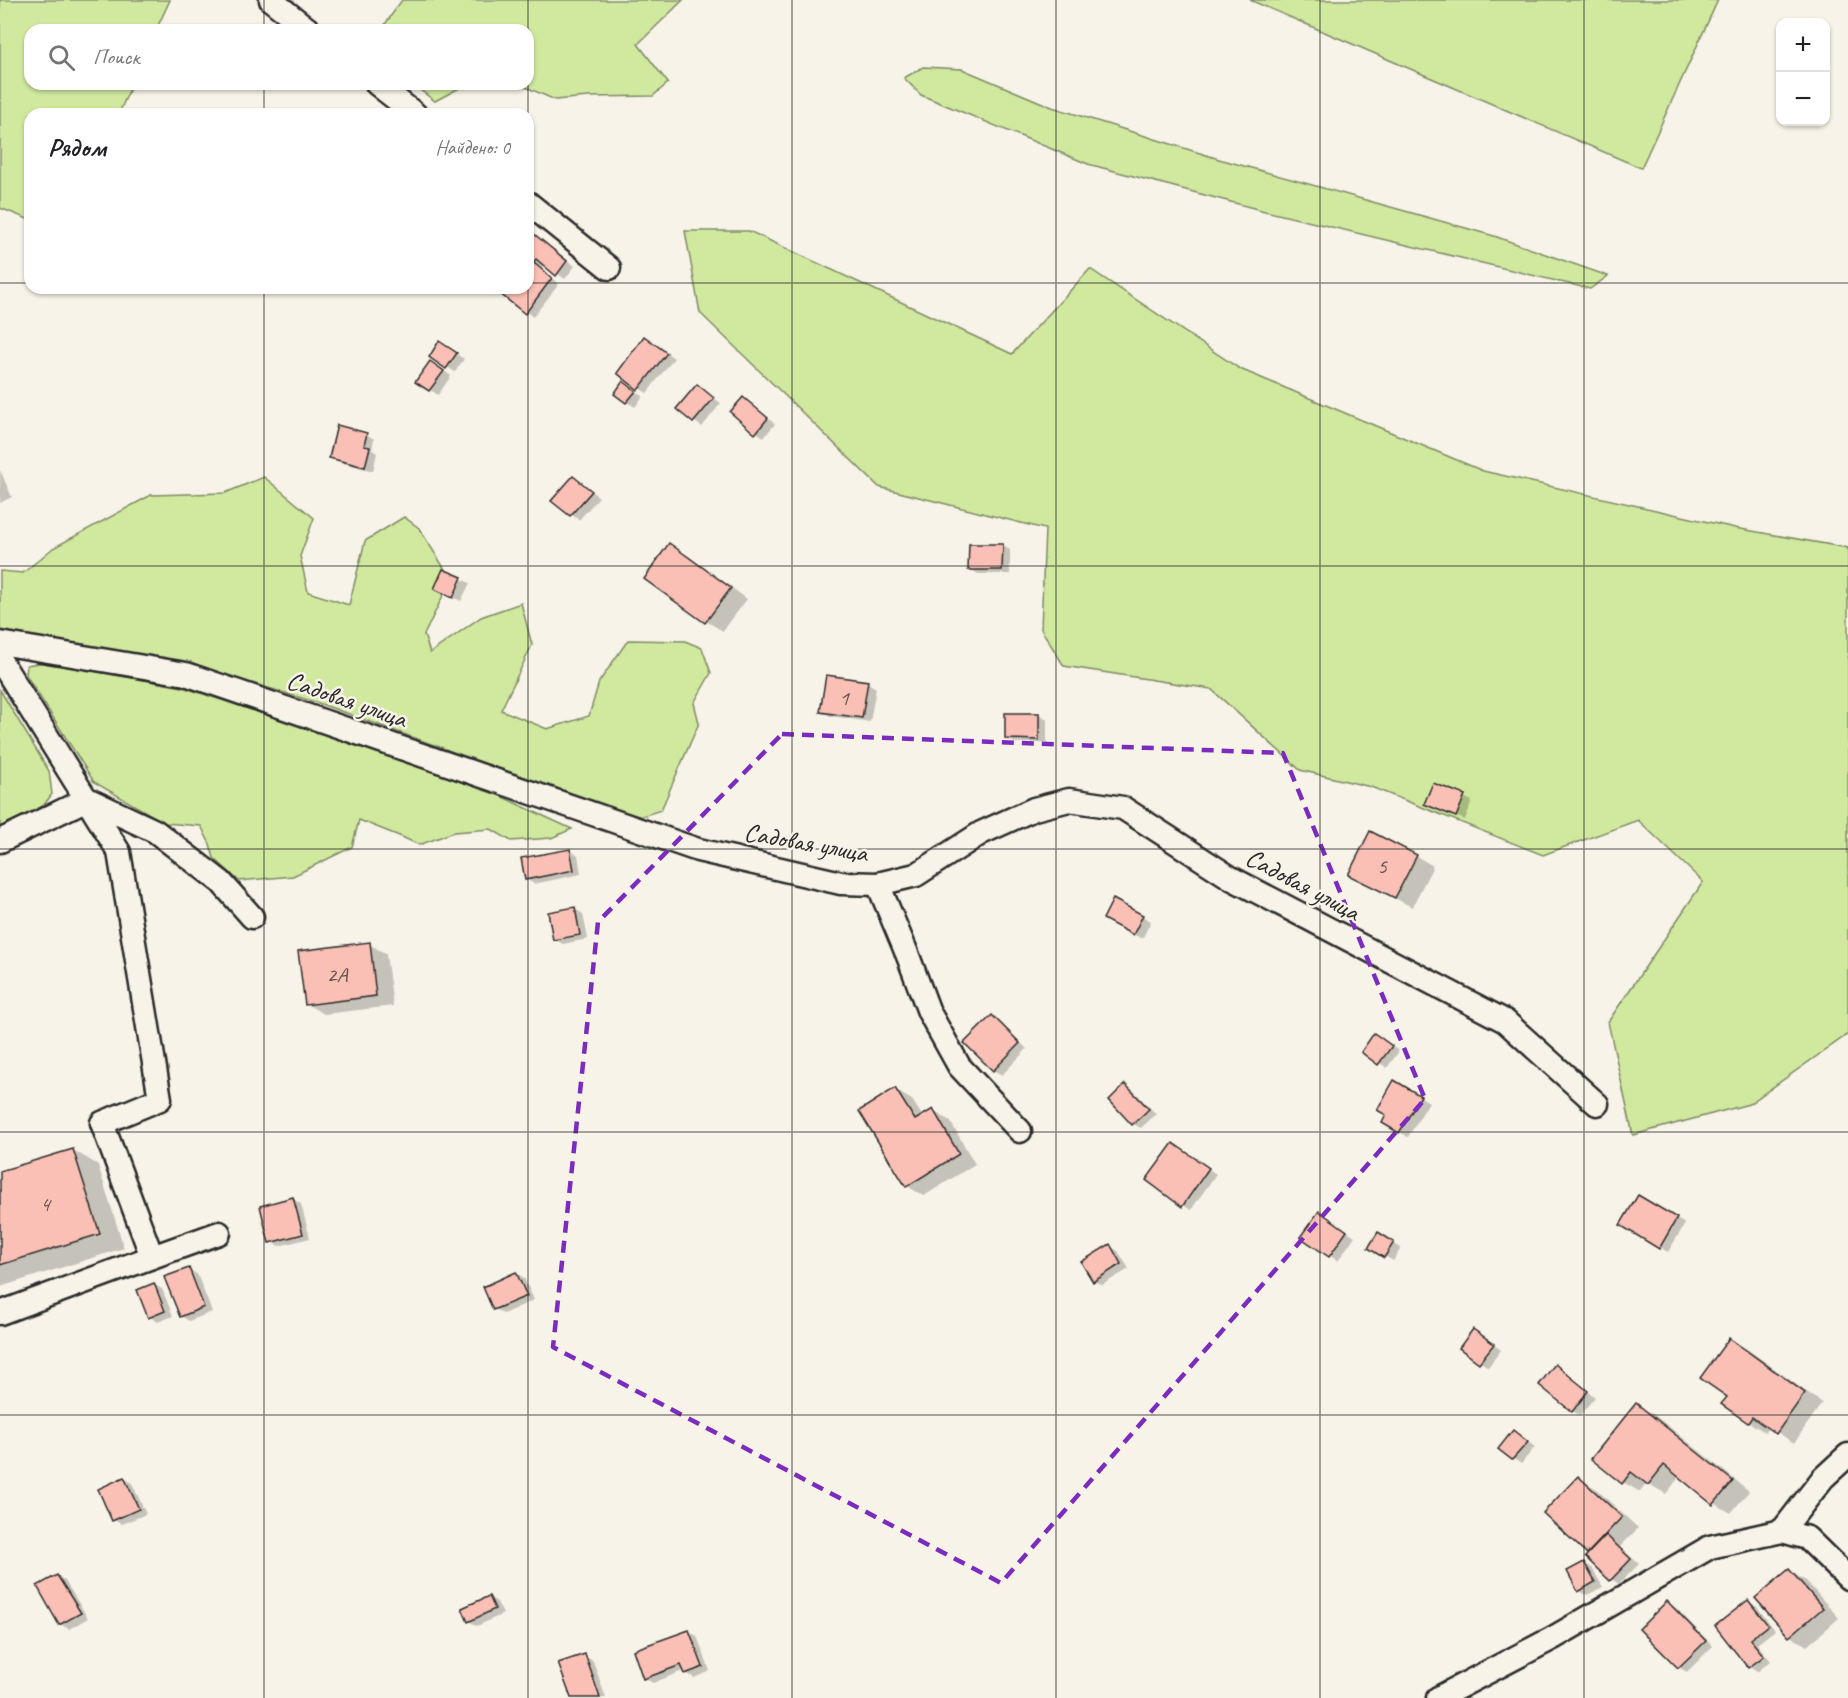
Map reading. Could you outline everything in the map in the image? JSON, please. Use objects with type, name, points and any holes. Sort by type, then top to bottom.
[{"type":"lane","points":[[271,0],[301,24]]},
{"type":"lane","points":[[385,90],[407,108]]},
{"type":"lane","points":[[534,208],[609,268]]},
{"type":"lane","name":"Садовая улица","points":[[0,643],[186,674],[698,850],[841,883],[878,884],[916,875],[981,833],[1034,809],[1069,800],[1123,808],[1231,879],[1505,1021],[1597,1104]]},
{"type":"lane","points":[[0,660],[119,852],[160,1099],[102,1123],[152,1257]]},
{"type":"lane","points":[[0,841],[87,799]]},
{"type":"lane","points":[[87,799],[155,831],[221,882],[252,917]]},
{"type":"lane","points":[[878,884],[929,1012],[959,1066],[1020,1131]]},
{"type":"lane","points":[[0,1313],[219,1233]]},
{"type":"lane","points":[[1782,1531],[1823,1478],[1848,1455]]},
{"type":"lane","points":[[1438,1698],[1553,1638],[1710,1547],[1782,1531],[1807,1538],[1848,1578]]},
{"type":"highlighted area","points":[[782,734],[1283,753],[1425,1099],[1001,1583],[553,1347],[598,922]]},
{"type":"green space","points":[[0,0],[170,0],[159,24],[24,24],[24,90],[129,90],[121,108],[24,108],[24,218],[0,208]]},
{"type":"green space","points":[[402,0],[683,0],[638,44],[668,83],[653,96],[555,100],[532,90],[534,24],[385,24]]},
{"type":"green space","points":[[1250,0],[1718,0],[1641,168]]},
{"type":"green space","points":[[923,67],[962,69],[1052,107],[1219,159],[1494,236],[1608,276],[1590,289],[1261,210],[1088,164],[921,95],[904,78]]},
{"type":"green space","points":[[420,90],[456,90],[435,101]]},
{"type":"green space","points":[[685,231],[749,231],[1012,354],[1090,269],[1240,369],[1483,471],[1735,528],[1848,548],[1848,1034],[1749,1104],[1633,1135],[1608,1022],[1703,882],[1638,820],[1543,855],[1371,787],[1300,770],[1211,689],[1064,666],[1041,629],[1045,529],[879,487],[700,313]]},
{"type":"green space","points":[[264,477],[314,518],[300,556],[308,592],[349,605],[365,541],[404,517],[419,528],[451,579],[424,635],[430,653],[481,617],[521,603],[532,645],[501,710],[547,729],[589,716],[599,682],[628,640],[685,641],[702,648],[711,673],[694,703],[699,723],[661,810],[636,818],[318,703],[196,666],[0,631],[0,571],[23,573],[53,548],[151,495],[225,493]]},
{"type":"green space","points":[[45,662],[182,687],[498,795],[572,829],[551,838],[511,841],[491,829],[454,832],[419,845],[359,820],[352,847],[293,876],[239,881],[214,858],[201,826],[165,823],[94,782],[26,675],[27,665]]},
{"type":"green space","points":[[0,690],[49,771],[52,794],[38,813],[0,831]]},
{"type":"building","points":[[534,234],[567,261],[556,276],[536,259],[534,261]]},
{"type":"building","points":[[534,263],[552,278],[525,314],[500,294],[534,294]]},
{"type":"building","points":[[644,336],[667,353],[638,390],[617,373]]},
{"type":"building","points":[[439,341],[457,353],[446,369],[429,357]]},
{"type":"building","points":[[430,361],[444,371],[429,391],[415,382]]},
{"type":"building","points":[[623,381],[636,391],[626,403],[614,394]]},
{"type":"building","points":[[697,384],[714,398],[693,423],[676,409]]},
{"type":"building","points":[[743,397],[768,418],[755,434],[730,412]]},
{"type":"building","points":[[337,425],[367,433],[364,446],[370,447],[365,467],[329,458]]},
{"type":"building","points":[[573,476],[592,491],[570,516],[551,501]]},
{"type":"building","points":[[669,543],[731,588],[705,623],[644,579]]},
{"type":"building","points":[[969,544],[1003,544],[1002,570],[968,570]]},
{"type":"building","points":[[443,569],[462,577],[453,598],[434,589]]},
{"type":"building","points":[[826,675],[868,681],[862,718],[820,712]]},
{"type":"building","points":[[1005,713],[1039,713],[1039,740],[1005,739]]},
{"type":"building","points":[[1433,783],[1465,795],[1456,817],[1424,804]]},
{"type":"building","points":[[1370,831],[1417,855],[1395,898],[1348,875]]},
{"type":"building","points":[[570,849],[574,870],[525,880],[521,858]]},
{"type":"building","points":[[1113,899],[1143,915],[1133,935],[1103,919]]},
{"type":"building","points":[[575,907],[580,935],[553,940],[548,912]]},
{"type":"building","points":[[370,942],[376,996],[305,1005],[298,951]]},
{"type":"building","points":[[992,1015],[1020,1043],[993,1071],[964,1043]]},
{"type":"building","points":[[1374,1033],[1392,1046],[1378,1065],[1361,1052]]},
{"type":"building","points":[[1394,1080],[1421,1096],[1399,1133],[1382,1123],[1386,1115],[1377,1110]]},
{"type":"building","points":[[1125,1084],[1149,1109],[1132,1125],[1109,1100]]},
{"type":"building","points":[[895,1088],[915,1120],[933,1109],[959,1154],[906,1187],[859,1111]]},
{"type":"building","points":[[1173,1143],[1209,1168],[1182,1207],[1146,1180]]},
{"type":"building","points":[[73,1149],[100,1234],[0,1265],[0,1171]]},
{"type":"building","points":[[1638,1195],[1677,1218],[1659,1249],[1620,1225]]},
{"type":"building","points":[[293,1197],[303,1234],[269,1243],[260,1206]]},
{"type":"building","points":[[1319,1211],[1347,1231],[1329,1257],[1300,1237]]},
{"type":"building","points":[[1378,1232],[1394,1242],[1384,1258],[1368,1248]]},
{"type":"building","points":[[1110,1244],[1121,1264],[1093,1282],[1081,1262]]},
{"type":"building","points":[[189,1268],[204,1307],[180,1317],[164,1277]]},
{"type":"building","points":[[516,1272],[527,1296],[493,1310],[483,1287]]},
{"type":"building","points":[[154,1283],[165,1311],[148,1318],[137,1290]]},
{"type":"building","points":[[1473,1329],[1494,1344],[1479,1363],[1459,1348]]},
{"type":"building","points":[[1729,1338],[1805,1393],[1776,1434],[1752,1417],[1748,1423],[1721,1404],[1727,1397],[1700,1378]]},
{"type":"building","points":[[1555,1364],[1588,1391],[1572,1412],[1539,1385]]},
{"type":"building","points":[[1636,1403],[1733,1481],[1713,1505],[1664,1465],[1648,1485],[1631,1472],[1622,1484],[1591,1459]]},
{"type":"building","points":[[1513,1430],[1528,1442],[1512,1460],[1498,1449]]},
{"type":"building","points":[[1578,1476],[1622,1517],[1587,1554],[1543,1513]]},
{"type":"building","points":[[124,1477],[139,1509],[112,1521],[98,1489]]},
{"type":"building","points":[[1606,1535],[1631,1559],[1610,1581],[1585,1557]]},
{"type":"building","points":[[1584,1562],[1595,1582],[1578,1592],[1567,1571]]},
{"type":"building","points":[[1789,1569],[1823,1608],[1789,1637],[1755,1598]]},
{"type":"building","points":[[57,1575],[81,1613],[59,1625],[37,1586]]},
{"type":"building","points":[[489,1596],[495,1609],[468,1622],[462,1608]]},
{"type":"building","points":[[1748,1600],[1768,1625],[1750,1639],[1764,1656],[1748,1668],[1715,1626]]},
{"type":"building","points":[[1667,1601],[1706,1641],[1678,1668],[1639,1629]]},
{"type":"building","points":[[689,1630],[703,1667],[685,1674],[681,1665],[643,1679],[633,1650]]},
{"type":"building","points":[[585,1654],[600,1698],[571,1698],[558,1663]]}]
